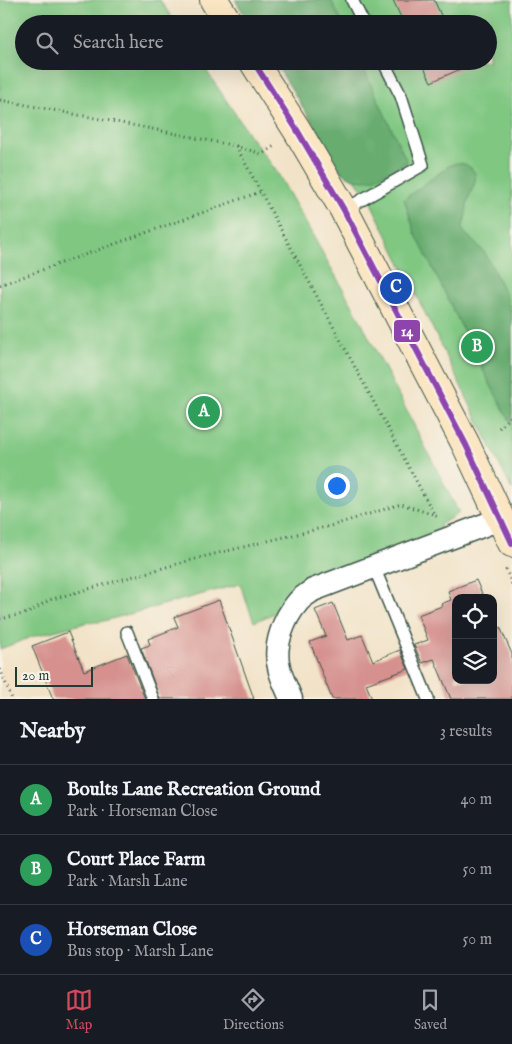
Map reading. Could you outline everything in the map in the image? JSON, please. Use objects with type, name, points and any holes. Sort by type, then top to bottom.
[{"type":"main road","points":[[214,0],[223,15]]},
{"type":"main road","points":[[259,70],[344,210],[466,445],[512,543]]},
{"type":"street","points":[[291,699],[279,667],[277,655],[282,630],[298,601],[313,590],[500,519]]},
{"type":"lane","points":[[352,0],[360,15]]},
{"type":"lane","points":[[344,210],[423,165],[401,96],[388,70]]},
{"type":"lane","points":[[374,567],[428,699]]},
{"type":"lane","points":[[127,632],[153,699]]},
{"type":"path","points":[[0,100],[236,146],[262,154],[282,140]]},
{"type":"path","points":[[236,146],[434,515]]},
{"type":"path","points":[[0,285],[260,192]]},
{"type":"path","points":[[499,428],[512,415]]},
{"type":"path","points":[[0,618],[28,612],[49,600],[202,557],[334,525],[401,504],[441,519]]},
{"type":"path","points":[[0,669],[12,699]]},
{"type":"green space","points":[[0,0],[160,0],[170,15],[15,15],[15,70],[206,70],[250,136],[277,172],[356,312],[459,513],[440,525],[441,530],[289,597],[277,612],[254,622],[240,584],[100,622],[89,622],[34,636],[0,649]]},
{"type":"green space","points":[[235,0],[331,0],[338,15],[244,15]]},
{"type":"green space","points":[[237,0],[512,0],[512,490],[371,203],[283,70],[497,70],[497,15],[247,15]]},
{"type":"green space","points":[[280,70],[364,70],[407,162],[376,178],[366,180],[353,179],[341,172]]},
{"type":"green space","points":[[456,163],[464,164],[471,168],[475,176],[462,228],[485,253],[505,293],[512,316],[512,425],[415,233],[404,199],[449,166]]},
{"type":"building","points":[[393,0],[434,0],[441,15],[400,15]]},
{"type":"building","points":[[425,70],[458,70],[431,82]]},
{"type":"building","points":[[476,580],[482,594],[452,594],[452,684],[497,684],[497,628],[500,627],[512,654],[512,699],[451,699],[434,659],[422,663],[414,645],[428,640],[418,615],[442,606],[441,604],[451,600],[448,591]]},
{"type":"building","points":[[219,600],[254,699],[160,699],[141,648],[150,645],[148,639],[178,627],[174,617]]},
{"type":"building","points":[[333,603],[348,640],[362,635],[373,661],[400,650],[408,669],[366,684],[372,699],[332,699],[310,642],[326,636],[315,610]]},
{"type":"building","points":[[68,632],[84,671],[127,654],[145,699],[53,699],[32,646]]},
{"type":"transit line","name":"14","points":[[259,70],[344,210],[466,445],[512,543]]},
{"type":"place","name":"Horseman Close","points":[[396,288]]},
{"type":"place","name":"Court Place Farm","points":[[477,347]]},
{"type":"place","name":"Boults Lane Recreation Ground","points":[[204,412]]}]
